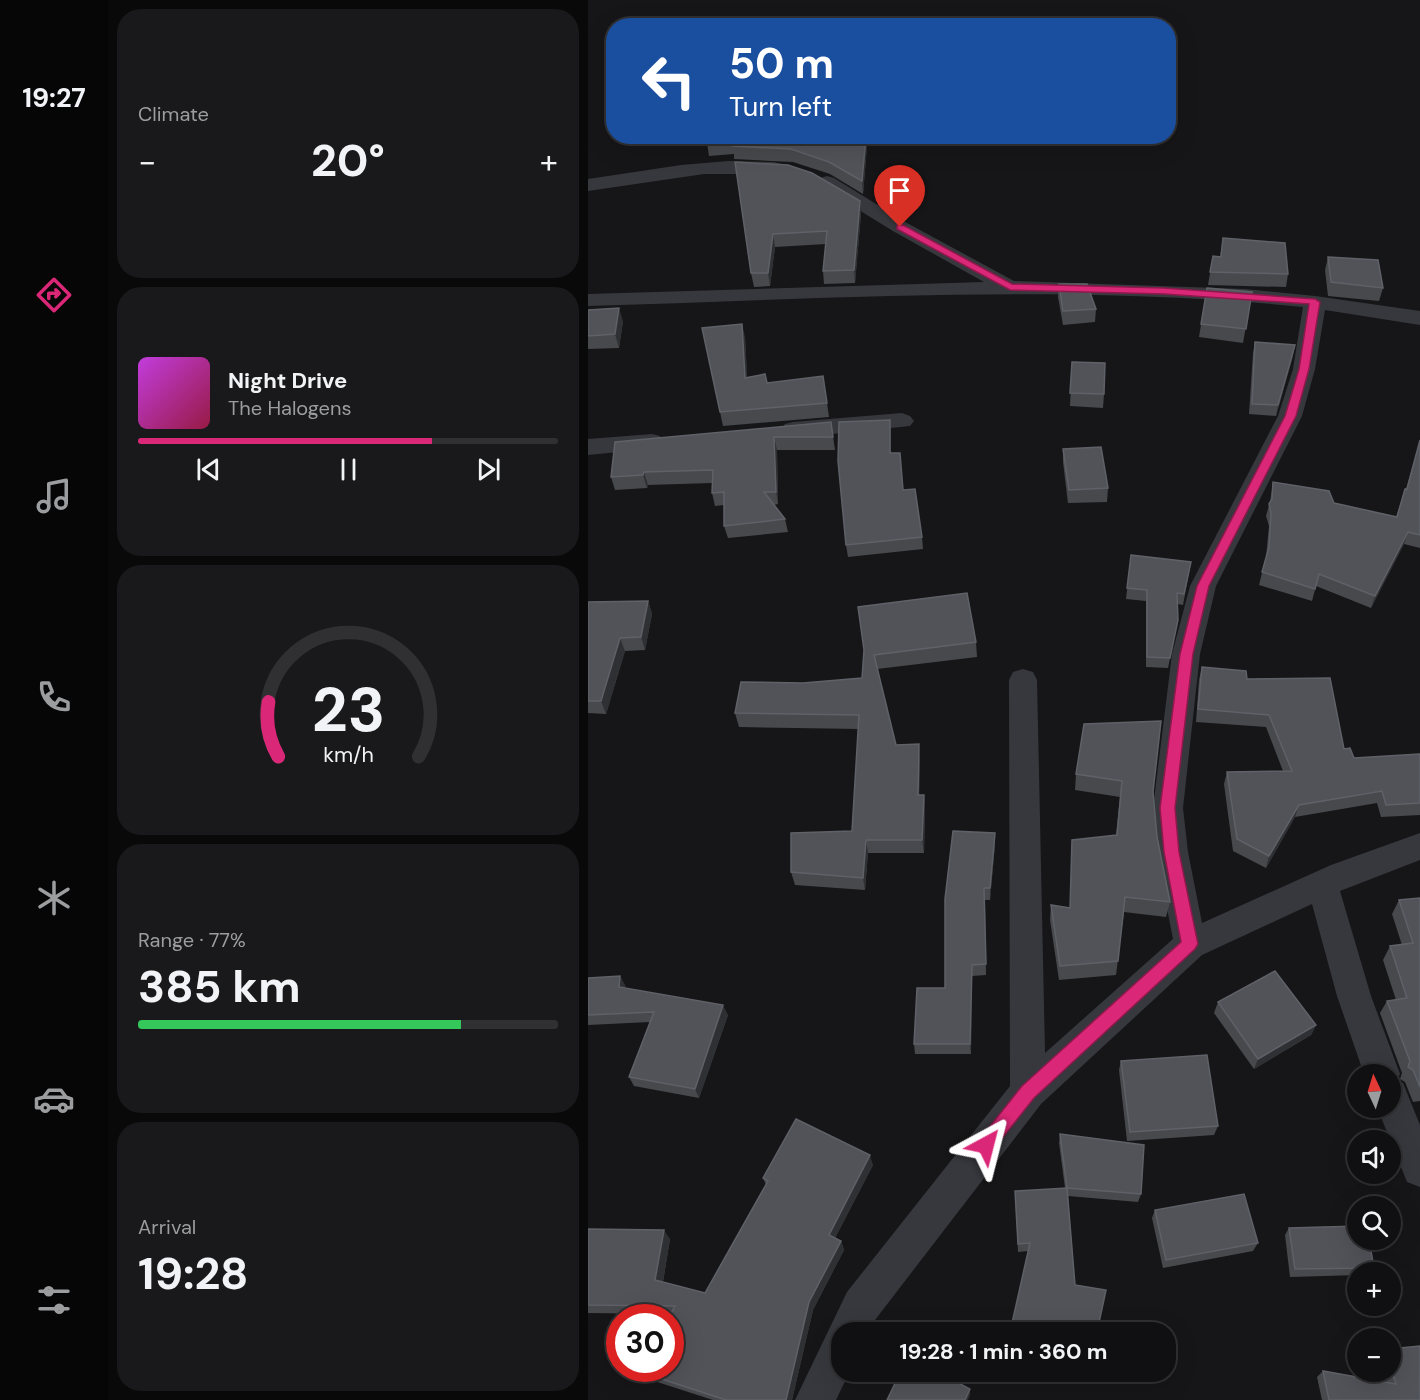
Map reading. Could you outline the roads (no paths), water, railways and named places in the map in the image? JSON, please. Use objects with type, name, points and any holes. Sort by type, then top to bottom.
[{"type":"street","points":[[588,185],[732,167],[792,170]]},
{"type":"street","points":[[812,176],[1010,287]]},
{"type":"street","points":[[588,300],[1010,287],[1164,291],[1315,302],[1420,318]]},
{"type":"street","points":[[1190,944],[1172,852],[1168,808],[1186,654],[1203,586],[1290,416],[1304,369],[1315,302]]},
{"type":"street","points":[[774,432],[902,421]]},
{"type":"street","points":[[588,447],[670,440]]},
{"type":"street","points":[[1023,680],[1028,1092]]},
{"type":"street","points":[[853,1322],[861,1305],[1028,1092],[1190,944],[1322,884],[1420,846]]},
{"type":"street","points":[[1322,884],[1354,996],[1378,1064]]},
{"type":"street","points":[[1399,1118],[1420,1168]]},
{"type":"street","points":[[815,1400],[831,1367]]}]
